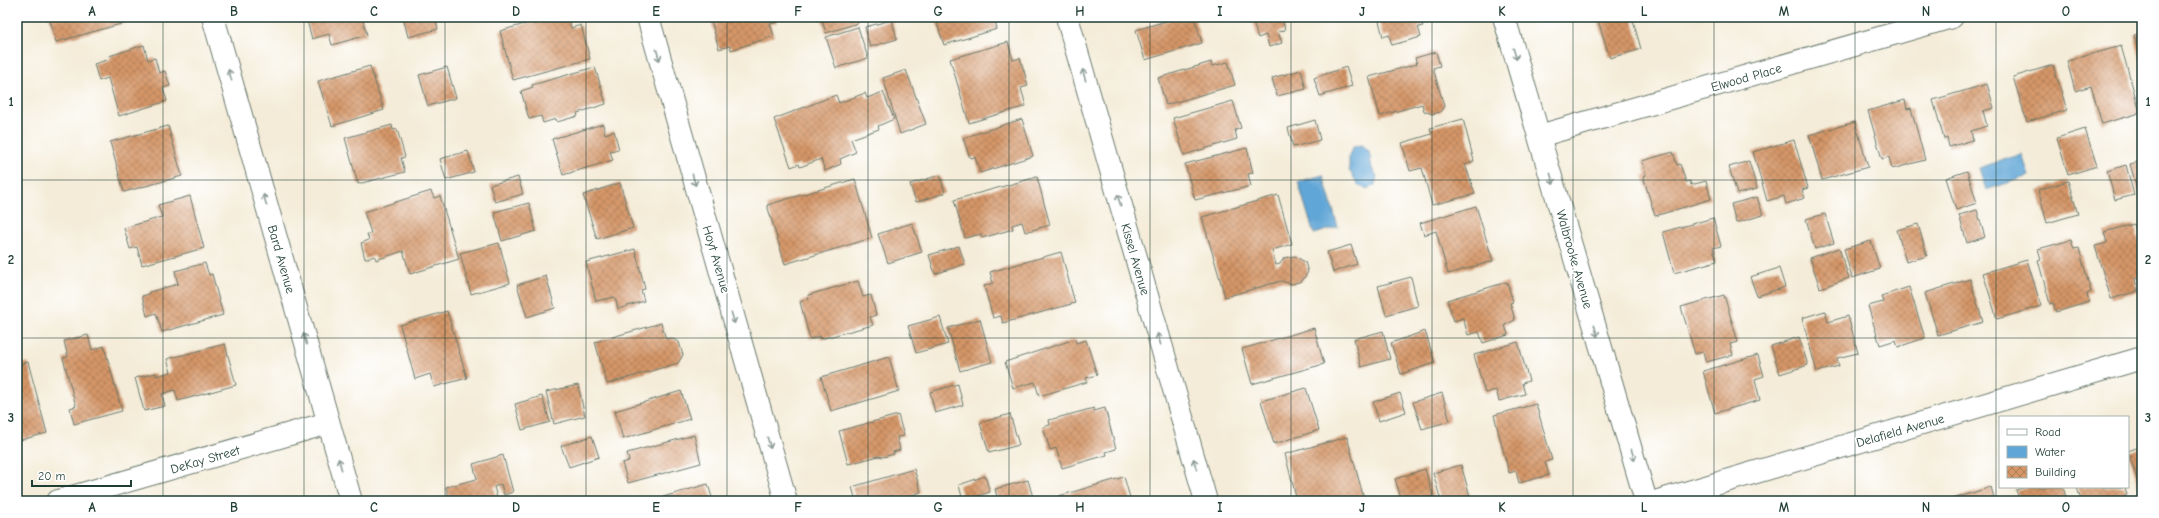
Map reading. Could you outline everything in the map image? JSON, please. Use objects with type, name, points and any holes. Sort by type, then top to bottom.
[{"type":"street","name":"Bard Avenue","points":[[213,17],[351,501]]},
{"type":"street","name":"Hoyt Avenue","points":[[648,17],[786,501]]},
{"type":"street","name":"Kissel Avenue","points":[[1067,17],[1206,501]]},
{"type":"street","name":"Walbrooke Avenue","points":[[1504,17],[1646,501]]},
{"type":"street","name":"Elwood Place","points":[[1540,136],[1952,17]]},
{"type":"street","name":"Delafield Avenue","points":[[1658,501],[2142,358]]},
{"type":"street","name":"DeKay Street","points":[[58,501],[328,423]]},
{"type":"water","points":[[1361,145],[1369,151],[1372,169],[1377,176],[1375,185],[1369,189],[1359,186],[1349,170],[1349,155],[1354,146]]},
{"type":"water","points":[[2022,154],[2029,176],[1986,190],[1979,168]]},
{"type":"water","points":[[1323,175],[1338,227],[1314,234],[1298,182]]},
{"type":"building","points":[[49,17],[146,17],[56,42]]},
{"type":"building","points":[[306,17],[362,17],[367,35],[332,45],[329,34],[312,39]]},
{"type":"building","points":[[403,17],[435,17],[438,29],[408,37]]},
{"type":"building","points":[[549,17],[568,17],[571,28],[581,25],[590,59],[513,80],[500,31]]},
{"type":"building","points":[[710,17],[776,17],[778,22],[770,24],[774,36],[731,50],[730,46],[719,49]]},
{"type":"building","points":[[821,17],[856,17],[858,23],[826,33]]},
{"type":"building","points":[[935,17],[994,17],[997,29],[944,45]]},
{"type":"building","points":[[1179,17],[1194,17],[1202,43],[1145,60],[1136,30]]},
{"type":"building","points":[[1271,17],[1282,17],[1285,30],[1278,32],[1282,43],[1269,47],[1266,35],[1258,38],[1253,22]]},
{"type":"building","points":[[1296,17],[1314,17],[1298,22]]},
{"type":"building","points":[[1378,17],[1420,17],[1423,26],[1418,27],[1421,37],[1392,45],[1389,35],[1383,37]]},
{"type":"building","points":[[1597,17],[1632,17],[1641,49],[1610,58]]},
{"type":"building","points":[[892,20],[897,39],[870,47],[865,27]]},
{"type":"building","points":[[858,27],[868,58],[836,68],[826,37]]},
{"type":"building","points":[[2142,33],[2142,65],[2134,35]]},
{"type":"building","points":[[1008,42],[1013,60],[1020,58],[1024,71],[1028,86],[1021,88],[1026,106],[969,123],[950,59]]},
{"type":"building","points":[[144,45],[148,60],[155,58],[159,73],[165,71],[170,86],[163,88],[167,101],[119,116],[108,78],[99,81],[94,64],[110,59],[109,56]]},
{"type":"building","points":[[2121,46],[2140,113],[2102,124],[2091,86],[2075,91],[2067,61]]},
{"type":"building","points":[[1436,52],[1440,66],[1433,68],[1444,106],[1440,112],[1432,114],[1424,111],[1422,104],[1380,116],[1369,77],[1417,64],[1415,58]]},
{"type":"building","points":[[1211,62],[1212,66],[1228,62],[1235,85],[1166,105],[1158,78]]},
{"type":"building","points":[[2053,65],[2067,110],[2027,122],[2013,77]]},
{"type":"building","points":[[370,66],[384,110],[332,126],[318,81]]},
{"type":"building","points":[[447,67],[456,98],[428,106],[419,75]]},
{"type":"building","points":[[595,67],[606,104],[577,113],[578,116],[557,122],[556,119],[543,123],[541,116],[529,119],[521,91],[533,87],[532,85]]},
{"type":"building","points":[[1346,67],[1352,86],[1320,96],[1314,78]]},
{"type":"building","points":[[906,70],[926,124],[900,134],[883,78]]},
{"type":"building","points":[[1301,70],[1306,89],[1277,96],[1272,78]]},
{"type":"building","points":[[1987,84],[1994,108],[1983,111],[1987,126],[1971,131],[1973,140],[1949,147],[1947,138],[1944,139],[1933,100]]},
{"type":"building","points":[[883,92],[894,119],[878,126],[879,129],[851,139],[856,152],[840,159],[841,164],[825,171],[821,159],[800,167],[799,164],[791,167],[774,119],[836,95],[839,103],[865,93],[867,98]]},
{"type":"building","points":[[1905,100],[1907,109],[1911,108],[1925,160],[1892,169],[1889,157],[1882,159],[1868,111]]},
{"type":"building","points":[[1233,101],[1241,128],[1235,130],[1237,139],[1184,155],[1173,118]]},
{"type":"building","points":[[1022,119],[1033,156],[980,173],[975,157],[970,158],[963,138]]},
{"type":"building","points":[[1463,119],[1474,161],[1465,164],[1475,194],[1432,205],[1422,168],[1410,171],[1402,143],[1432,134],[1430,128]]},
{"type":"building","points":[[1315,120],[1320,140],[1293,147],[1288,128]]},
{"type":"building","points":[[1855,122],[1868,167],[1822,180],[1809,135]]},
{"type":"building","points":[[603,124],[605,134],[614,131],[619,149],[610,151],[613,160],[563,175],[552,139]]},
{"type":"building","points":[[392,125],[393,130],[397,129],[405,157],[401,158],[405,172],[358,184],[345,138]]},
{"type":"building","points":[[168,126],[182,176],[124,192],[110,142]]},
{"type":"building","points":[[2085,129],[2097,166],[2068,175],[2057,138]]},
{"type":"building","points":[[1794,140],[1808,188],[1802,190],[1805,198],[1786,204],[1784,196],[1767,201],[1753,152]]},
{"type":"building","points":[[1247,148],[1253,173],[1248,174],[1251,186],[1195,200],[1185,164]]},
{"type":"building","points":[[468,151],[474,172],[446,180],[440,159]]},
{"type":"building","points":[[1673,152],[1677,165],[1680,164],[1686,182],[1690,181],[1691,185],[1706,181],[1711,199],[1655,216],[1643,176],[1646,175],[1642,161]]},
{"type":"building","points":[[1749,161],[1757,189],[1737,194],[1729,167]]},
{"type":"building","points":[[2142,161],[2142,195],[2139,196],[2130,164]]},
{"type":"building","points":[[2126,165],[2134,195],[2115,200],[2107,171]]},
{"type":"building","points":[[1967,171],[1977,203],[1956,210],[1946,178]]},
{"type":"building","points":[[940,175],[945,193],[916,202],[910,184]]},
{"type":"building","points":[[518,177],[523,194],[495,202],[490,185]]},
{"type":"building","points":[[1037,177],[1050,225],[1025,232],[1022,222],[1012,225],[1013,229],[982,238],[981,234],[965,238],[954,200]]},
{"type":"building","points":[[855,179],[872,238],[785,264],[767,205]]},
{"type":"building","points":[[2068,181],[2078,214],[2047,223],[2038,190]]},
{"type":"building","points":[[620,183],[633,228],[597,239],[583,195]]},
{"type":"building","points":[[431,191],[434,198],[440,196],[459,259],[410,274],[403,251],[376,260],[375,256],[365,259],[361,243],[369,240],[367,234],[371,233],[364,212]]},
{"type":"building","points":[[1278,195],[1292,244],[1272,250],[1276,265],[1280,264],[1284,258],[1295,256],[1305,262],[1308,272],[1302,281],[1292,284],[1281,281],[1225,297],[1202,217]]},
{"type":"building","points":[[190,196],[204,248],[142,265],[137,247],[130,249],[124,228],[162,217],[158,205]]},
{"type":"building","points":[[1757,197],[1763,215],[1736,223],[1731,204]]},
{"type":"building","points":[[529,203],[536,231],[502,241],[494,212]]},
{"type":"building","points":[[1476,206],[1493,261],[1448,274],[1436,231],[1424,235],[1420,223]]},
{"type":"building","points":[[1977,210],[1985,237],[1967,243],[1959,215]]},
{"type":"building","points":[[1825,214],[1834,243],[1815,249],[1806,219]]},
{"type":"building","points":[[1713,218],[1721,246],[1713,248],[1717,261],[1674,273],[1663,232]]},
{"type":"building","points":[[912,223],[922,252],[888,263],[878,234]]},
{"type":"building","points":[[1918,224],[1927,256],[1906,262],[1897,230]]},
{"type":"building","points":[[2134,224],[2142,252],[2142,277],[2135,279],[2138,291],[2111,299],[2095,246],[2107,243],[2104,232]]},
{"type":"building","points":[[2071,240],[2074,249],[2079,248],[2091,292],[2087,294],[2089,302],[2056,312],[2053,303],[2050,304],[2038,260],[2041,259],[2038,249]]},
{"type":"building","points":[[1871,241],[1880,269],[1852,278],[1844,249]]},
{"type":"building","points":[[499,243],[510,283],[471,294],[460,253]]},
{"type":"building","points":[[1351,245],[1357,264],[1333,272],[1327,252]]},
{"type":"building","points":[[959,246],[965,264],[935,274],[929,255]]},
{"type":"building","points":[[1839,248],[1849,278],[1820,288],[1810,258]]},
{"type":"building","points":[[635,249],[645,289],[641,290],[644,301],[618,309],[615,297],[596,301],[586,262]]},
{"type":"building","points":[[1061,252],[1075,303],[1003,323],[1001,316],[993,318],[984,286],[993,283],[990,272]]},
{"type":"building","points":[[2027,260],[2041,306],[1997,319],[1983,273]]},
{"type":"building","points":[[205,263],[209,275],[212,274],[223,315],[162,332],[156,313],[147,316],[142,296],[149,294],[149,292],[178,284],[175,271]]},
{"type":"building","points":[[1779,268],[1785,287],[1757,296],[1750,277]]},
{"type":"building","points":[[546,276],[555,308],[527,317],[517,285]]},
{"type":"building","points":[[1411,277],[1418,306],[1386,315],[1378,286]]},
{"type":"building","points":[[1970,279],[1983,322],[1938,335],[1925,293]]},
{"type":"building","points":[[858,281],[863,297],[871,295],[876,315],[870,317],[873,325],[821,339],[820,336],[810,339],[800,302],[809,299],[808,295]]},
{"type":"building","points":[[1507,282],[1513,302],[1510,303],[1515,320],[1505,325],[1508,335],[1483,343],[1479,332],[1468,335],[1463,318],[1454,321],[1447,300]]},
{"type":"building","points":[[1909,287],[1925,338],[1898,347],[1896,340],[1880,345],[1868,306],[1883,302],[1881,296]]},
{"type":"building","points":[[1724,295],[1738,342],[1730,344],[1733,355],[1706,362],[1703,352],[1695,354],[1681,307]]},
{"type":"building","points":[[447,311],[467,378],[434,387],[430,374],[415,379],[400,325]]},
{"type":"building","points":[[1825,311],[1828,322],[1848,316],[1858,353],[1837,358],[1839,366],[1817,372],[1802,318]]},
{"type":"building","points":[[940,317],[948,344],[916,353],[908,326]]},
{"type":"building","points":[[980,319],[992,362],[960,371],[948,328]]},
{"type":"building","points":[[661,323],[666,339],[671,338],[679,342],[683,355],[678,363],[607,384],[595,342]]},
{"type":"building","points":[[1314,328],[1324,364],[1252,384],[1242,349]]},
{"type":"building","points":[[1383,331],[1390,359],[1361,367],[1354,339]]},
{"type":"building","points":[[1425,331],[1435,363],[1401,374],[1391,343]]},
{"type":"building","points":[[88,335],[92,350],[104,346],[122,411],[74,424],[70,408],[76,406],[63,358],[68,357],[64,341]]},
{"type":"building","points":[[1799,337],[1808,365],[1780,374],[1771,346]]},
{"type":"building","points":[[1075,339],[1076,343],[1086,340],[1097,375],[1086,378],[1087,382],[1039,396],[1035,382],[1013,388],[1005,362]]},
{"type":"building","points":[[1518,342],[1529,381],[1522,383],[1525,394],[1499,401],[1496,390],[1485,393],[1474,355]]},
{"type":"building","points":[[225,344],[236,385],[178,401],[175,390],[162,394],[165,406],[144,411],[135,378],[156,373],[156,376],[171,372],[167,359]]},
{"type":"building","points":[[1758,355],[1764,376],[1755,379],[1760,400],[1715,413],[1703,371]]},
{"type":"building","points":[[889,357],[899,391],[831,411],[821,377]]},
{"type":"building","points":[[28,362],[47,433],[17,441],[17,365]]},
{"type":"building","points":[[958,384],[963,405],[935,413],[930,392]]},
{"type":"building","points":[[578,385],[585,416],[554,424],[546,392]]},
{"type":"building","points":[[1306,388],[1319,430],[1274,444],[1261,401]]},
{"type":"building","points":[[681,391],[690,419],[623,439],[615,411]]},
{"type":"building","points":[[1400,393],[1406,412],[1379,421],[1373,402]]},
{"type":"building","points":[[1442,393],[1450,421],[1422,429],[1413,402]]},
{"type":"building","points":[[542,396],[550,422],[522,430],[515,404]]},
{"type":"building","points":[[1536,404],[1552,460],[1545,462],[1549,475],[1519,483],[1516,471],[1509,473],[1494,415]]},
{"type":"building","points":[[1094,408],[1094,411],[1105,408],[1116,449],[1106,452],[1107,455],[1062,468],[1056,448],[1050,450],[1043,427],[1050,425],[1049,420]]},
{"type":"building","points":[[1010,414],[1019,445],[989,453],[980,423]]},
{"type":"building","points":[[898,415],[904,436],[897,437],[900,450],[893,452],[894,454],[883,457],[879,456],[848,464],[839,431]]},
{"type":"building","points":[[694,435],[701,463],[628,483],[622,463],[629,461],[627,453]]},
{"type":"building","points":[[592,436],[599,457],[569,467],[561,446]]},
{"type":"building","points":[[1347,437],[1364,499],[1356,501],[1297,501],[1285,454]]},
{"type":"building","points":[[2142,446],[2142,495],[2129,454],[2129,451]]},
{"type":"building","points":[[503,455],[513,492],[504,495],[501,484],[494,487],[498,501],[450,501],[446,487],[477,479],[473,464]]},
{"type":"building","points":[[1461,465],[1470,496],[1453,501],[1441,501],[1433,473]]},
{"type":"building","points":[[914,469],[921,492],[913,495],[915,501],[856,501],[852,487]]},
{"type":"building","points":[[1425,469],[1433,496],[1418,501],[1402,501],[1395,479]]},
{"type":"building","points":[[985,476],[990,492],[963,501],[959,485]]},
{"type":"building","points":[[1124,477],[1131,501],[1061,501],[1059,496]]},
{"type":"building","points":[[1028,480],[1034,501],[998,501],[995,489]]},
{"type":"building","points":[[708,484],[713,501],[649,501]]},
{"type":"building","points":[[1991,487],[1995,501],[1953,501],[1953,499]]},
{"type":"building","points":[[2023,488],[2063,488],[2067,501],[2020,501],[2016,490]]},
{"type":"building","points":[[2077,488],[2125,488],[2127,495],[2124,496],[2126,501],[2081,501]]}]
